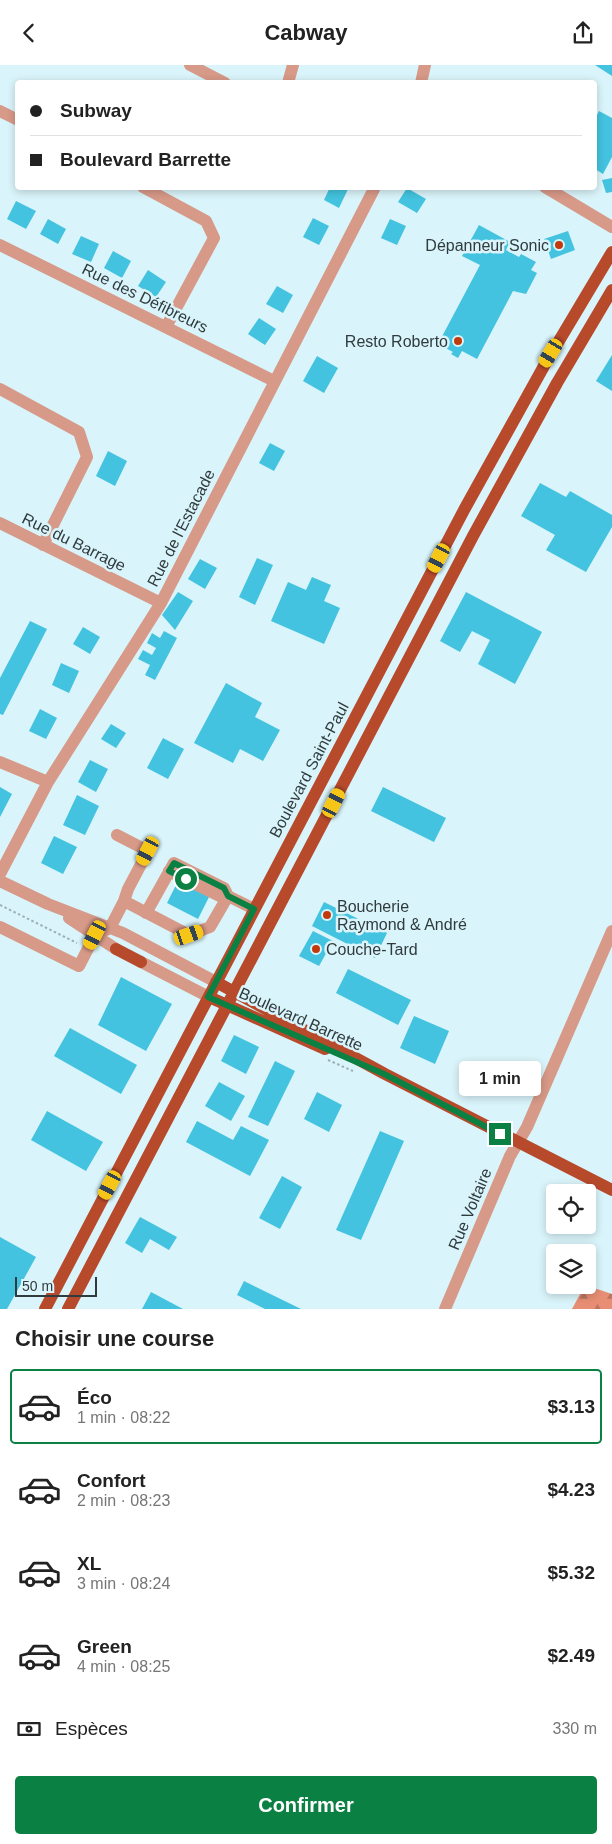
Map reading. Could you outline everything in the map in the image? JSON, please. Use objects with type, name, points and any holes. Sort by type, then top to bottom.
[{"type":"main road","name":"Boulevard Saint-Paul","points":[[45,1309],[503,438],[612,252]]},
{"type":"main road","points":[[68,1309],[482,519],[557,383],[612,290]]},
{"type":"main road","name":"Boulevard Barrette","points":[[116,949],[141,962]]},
{"type":"main road","name":"Boulevard Barrette","points":[[216,982],[384,1074],[612,1189]]},
{"type":"main road","name":"Boulevard Barrette","points":[[208,997],[384,1074]]},
{"type":"street","points":[[190,65],[219,80]]},
{"type":"street","points":[[289,80],[293,65]]},
{"type":"street","points":[[422,80],[425,65]]},
{"type":"street","points":[[0,111],[15,118]]},
{"type":"street","points":[[149,190],[206,221],[214,238],[166,327]]},
{"type":"street","name":"Rue de l'Estacade","points":[[0,874],[48,782],[161,603],[373,190]]},
{"type":"street","points":[[550,190],[612,227]]},
{"type":"street","name":"Rue des Défibreurs","points":[[0,245],[274,381]]},
{"type":"street","points":[[0,389],[80,432],[87,457],[43,545]]},
{"type":"street","name":"Rue du Barrage","points":[[0,523],[161,603]]},
{"type":"street","points":[[0,762],[48,782]]},
{"type":"street","points":[[0,927],[79,966],[95,935],[110,928],[148,851],[117,835]]},
{"type":"street","points":[[146,913],[174,863],[224,888],[228,896],[254,909]]},
{"type":"street","name":"Boulevard Barrette","points":[[0,881],[48,904],[110,928],[216,982]]},
{"type":"street","points":[[124,901],[189,935],[210,927],[228,896]]},
{"type":"street","name":"Boulevard Barrette","points":[[48,904],[116,949]]},
{"type":"street","name":"Rue Voltaire","points":[[445,1309],[510,1156],[527,1127],[612,931]]},
{"type":"street","name":"Boulevard Barrette","points":[[141,962],[208,997]]},
{"type":"path","points":[[0,905],[76,942]]},
{"type":"path","name":"Boulevard Barrette","points":[[332,1062],[346,1068]]},
{"type":"green space","points":[[596,1289],[612,1294],[612,1309],[572,1309],[580,1294],[596,1294]]},
{"type":"building","points":[[595,65],[612,65],[612,76]]},
{"type":"building","points":[[599,111],[612,118],[612,157],[603,174],[597,170],[597,115]]},
{"type":"building","points":[[612,178],[612,192],[606,193],[602,180]]},
{"type":"building","points":[[329,190],[348,190],[339,208],[324,200]]},
{"type":"building","points":[[406,190],[410,190],[426,199],[417,213],[398,202]]},
{"type":"building","points":[[16,201],[36,211],[26,229],[7,219]]},
{"type":"building","points":[[313,218],[329,226],[319,245],[303,237]]},
{"type":"building","points":[[48,219],[66,229],[58,244],[40,234]]},
{"type":"building","points":[[390,219],[406,226],[397,245],[381,238]]},
{"type":"building","points":[[479,225],[510,242],[506,250],[519,257],[521,254],[536,262],[531,270],[537,273],[526,294],[513,291],[477,359],[462,351],[458,358],[451,354],[453,352],[438,344],[480,265],[462,256]]},
{"type":"building","name":"Dépanneur Sonic","points":[[568,231],[575,250],[551,259],[544,239]]},
{"type":"building","points":[[81,236],[99,244],[91,262],[72,254]]},
{"type":"building","points":[[113,251],[131,261],[122,278],[104,268]]},
{"type":"building","points":[[148,270],[166,282],[156,297],[138,286]]},
{"type":"building","points":[[277,286],[293,295],[283,313],[266,304]]},
{"type":"building","points":[[259,318],[276,329],[265,345],[248,334]]},
{"type":"building","points":[[612,355],[612,391],[596,381]]},
{"type":"building","points":[[317,356],[338,368],[324,393],[303,381]]},
{"type":"building","points":[[270,443],[285,451],[274,471],[259,463]]},
{"type":"building","points":[[108,451],[127,461],[115,486],[96,476]]},
{"type":"building","points":[[540,483],[566,497],[570,491],[612,515],[612,527],[586,572],[546,550],[555,535],[521,516]]},
{"type":"building","points":[[257,558],[273,565],[255,605],[239,597]]},
{"type":"building","points":[[200,559],[217,568],[205,589],[188,579]]},
{"type":"building","points":[[312,577],[331,585],[324,601],[340,608],[324,644],[271,621],[288,582],[306,590]]},
{"type":"building","points":[[178,592],[193,601],[175,630],[162,615]]},
{"type":"building","points":[[466,592],[542,632],[515,684],[478,664],[490,640],[472,631],[460,652],[440,641]]},
{"type":"building","points":[[30,621],[47,629],[3,715],[0,714],[0,678]]},
{"type":"building","points":[[83,627],[100,637],[90,654],[73,644]]},
{"type":"building","points":[[164,631],[177,638],[155,680],[145,675],[150,665],[138,659],[143,650],[152,655],[156,648],[147,643],[152,633],[160,638]]},
{"type":"building","points":[[61,663],[79,671],[69,693],[52,685]]},
{"type":"building","points":[[226,683],[262,703],[255,717],[280,730],[263,761],[240,749],[233,763],[194,743]]},
{"type":"building","points":[[40,709],[57,718],[46,739],[29,731]]},
{"type":"building","points":[[111,724],[126,733],[116,748],[101,739]]},
{"type":"building","points":[[163,738],[184,749],[168,779],[147,768]]},
{"type":"building","points":[[90,760],[108,769],[96,792],[78,782]]},
{"type":"building","points":[[0,787],[12,794],[0,817]]},
{"type":"building","points":[[383,787],[446,818],[434,842],[371,811]]},
{"type":"building","points":[[77,795],[99,806],[85,835],[63,825]]},
{"type":"building","points":[[54,836],[77,847],[63,874],[41,863]]},
{"type":"building","points":[[179,879],[210,895],[198,919],[167,903]]},
{"type":"building","points":[[324,902],[387,933],[375,958],[312,926]]},
{"type":"building","name":"Couche-Tard","points":[[313,931],[333,941],[319,966],[299,956]]},
{"type":"building","points":[[348,969],[411,1000],[398,1025],[336,993]]},
{"type":"building","points":[[121,977],[172,1004],[146,1051],[98,1025]]},
{"type":"building","points":[[414,1016],[449,1031],[435,1064],[400,1048]]},
{"type":"building","points":[[70,1028],[137,1065],[121,1094],[54,1056]]},
{"type":"building","points":[[234,1035],[259,1047],[246,1074],[221,1061]]},
{"type":"building","points":[[275,1061],[295,1071],[268,1126],[248,1117]]},
{"type":"building","points":[[219,1082],[245,1096],[231,1121],[205,1106]]},
{"type":"building","points":[[317,1092],[342,1105],[329,1132],[304,1119]]},
{"type":"building","points":[[47,1111],[103,1142],[86,1171],[31,1140]]},
{"type":"building","points":[[197,1121],[233,1140],[241,1126],[269,1140],[250,1176],[186,1142]]},
{"type":"building","points":[[380,1131],[404,1141],[361,1240],[336,1230]]},
{"type":"building","points":[[282,1176],[302,1187],[280,1229],[259,1218]]},
{"type":"building","points":[[140,1217],[177,1237],[169,1250],[150,1239],[142,1253],[125,1243]]},
{"type":"building","points":[[0,1237],[36,1257],[7,1309],[0,1309]]},
{"type":"building","points":[[244,1281],[301,1309],[265,1309],[237,1295]]},
{"type":"building","points":[[151,1292],[183,1309],[142,1309]]},
{"type":"place","name":"Dépanneur Sonic","points":[[559,245]]},
{"type":"place","name":"Resto Roberto","points":[[458,341]]},
{"type":"place","name":"Boucherie Raymond & André","points":[[327,915]]},
{"type":"place","name":"Couche-Tard","points":[[316,949]]},
{"type":"route","points":[[186,879],[169,871],[174,863],[224,888],[228,896],[254,909],[208,997],[384,1074],[500,1134]]}]
